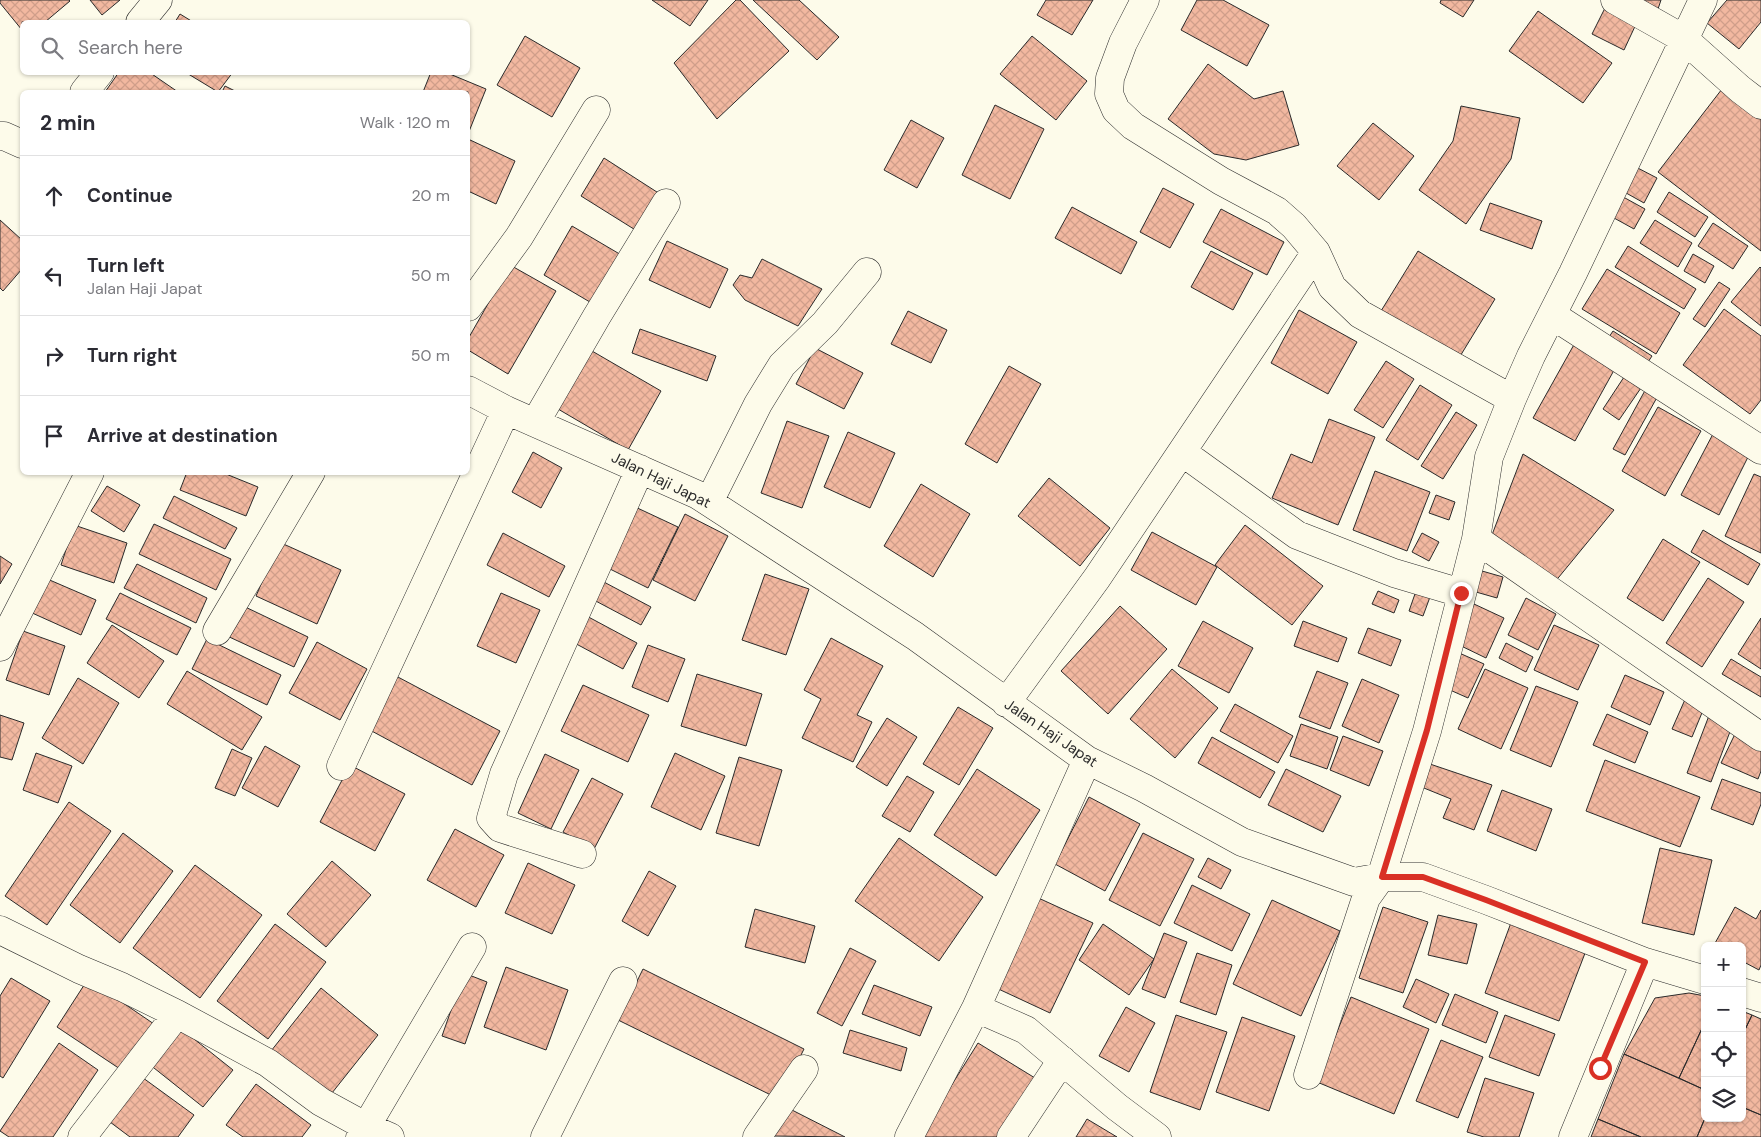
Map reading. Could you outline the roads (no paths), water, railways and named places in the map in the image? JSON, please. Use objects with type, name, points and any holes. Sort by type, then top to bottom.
[{"type":"street","points":[[142,20],[158,0]]},
{"type":"street","points":[[1145,0],[1123,43],[1110,78],[1109,94],[1116,110],[1133,126],[1213,176],[1277,211],[1294,226],[1316,252],[1332,287],[1360,314],[1512,399]]},
{"type":"street","points":[[1615,0],[1684,39],[1740,89],[1761,105]]},
{"type":"street","points":[[1308,1075],[1366,898],[1382,877],[1427,730],[1476,539],[1489,457],[1512,399],[1703,0]]},
{"type":"street","points":[[86,90],[98,75]]},
{"type":"street","points":[[470,304],[505,259],[596,110]]},
{"type":"street","points":[[0,136],[20,143]]},
{"type":"street","points":[[536,423],[596,316],[666,203]]},
{"type":"street","points":[[1006,703],[1097,578],[1316,252]]},
{"type":"street","points":[[709,502],[758,404],[782,365],[825,323],[866,272]]},
{"type":"street","points":[[1552,314],[1761,450]]},
{"type":"street","name":"Jalan Haji Japat","points":[[470,391],[506,410],[698,495],[915,636],[1087,760],[1144,788],[1242,842],[1354,882],[1382,877],[1423,877],[1645,962],[1701,979]]},
{"type":"street","points":[[341,766],[506,410]]},
{"type":"street","points":[[1182,452],[1296,535],[1394,573],[1461,593]]},
{"type":"street","points":[[582,854],[500,828],[491,818],[504,774],[640,468]]},
{"type":"street","points":[[0,647],[88,475]]},
{"type":"street","points":[[217,631],[309,475]]},
{"type":"street","points":[[1476,539],[1761,737]]},
{"type":"street","points":[[909,1137],[976,1008],[1087,760]]},
{"type":"street","points":[[0,930],[177,1014],[268,1063],[362,1132],[390,1137]]},
{"type":"street","points":[[362,1132],[472,947]]},
{"type":"street","points":[[1573,1137],[1645,962]]},
{"type":"street","points":[[545,1137],[623,981]]},
{"type":"street","points":[[1746,993],[1761,998]]},
{"type":"street","points":[[976,1008],[1026,1030],[1157,1137]]},
{"type":"street","points":[[82,1137],[177,1014]]},
{"type":"street","points":[[1012,1137],[1062,1060]]},
{"type":"street","points":[[757,1137],[804,1069]]}]
